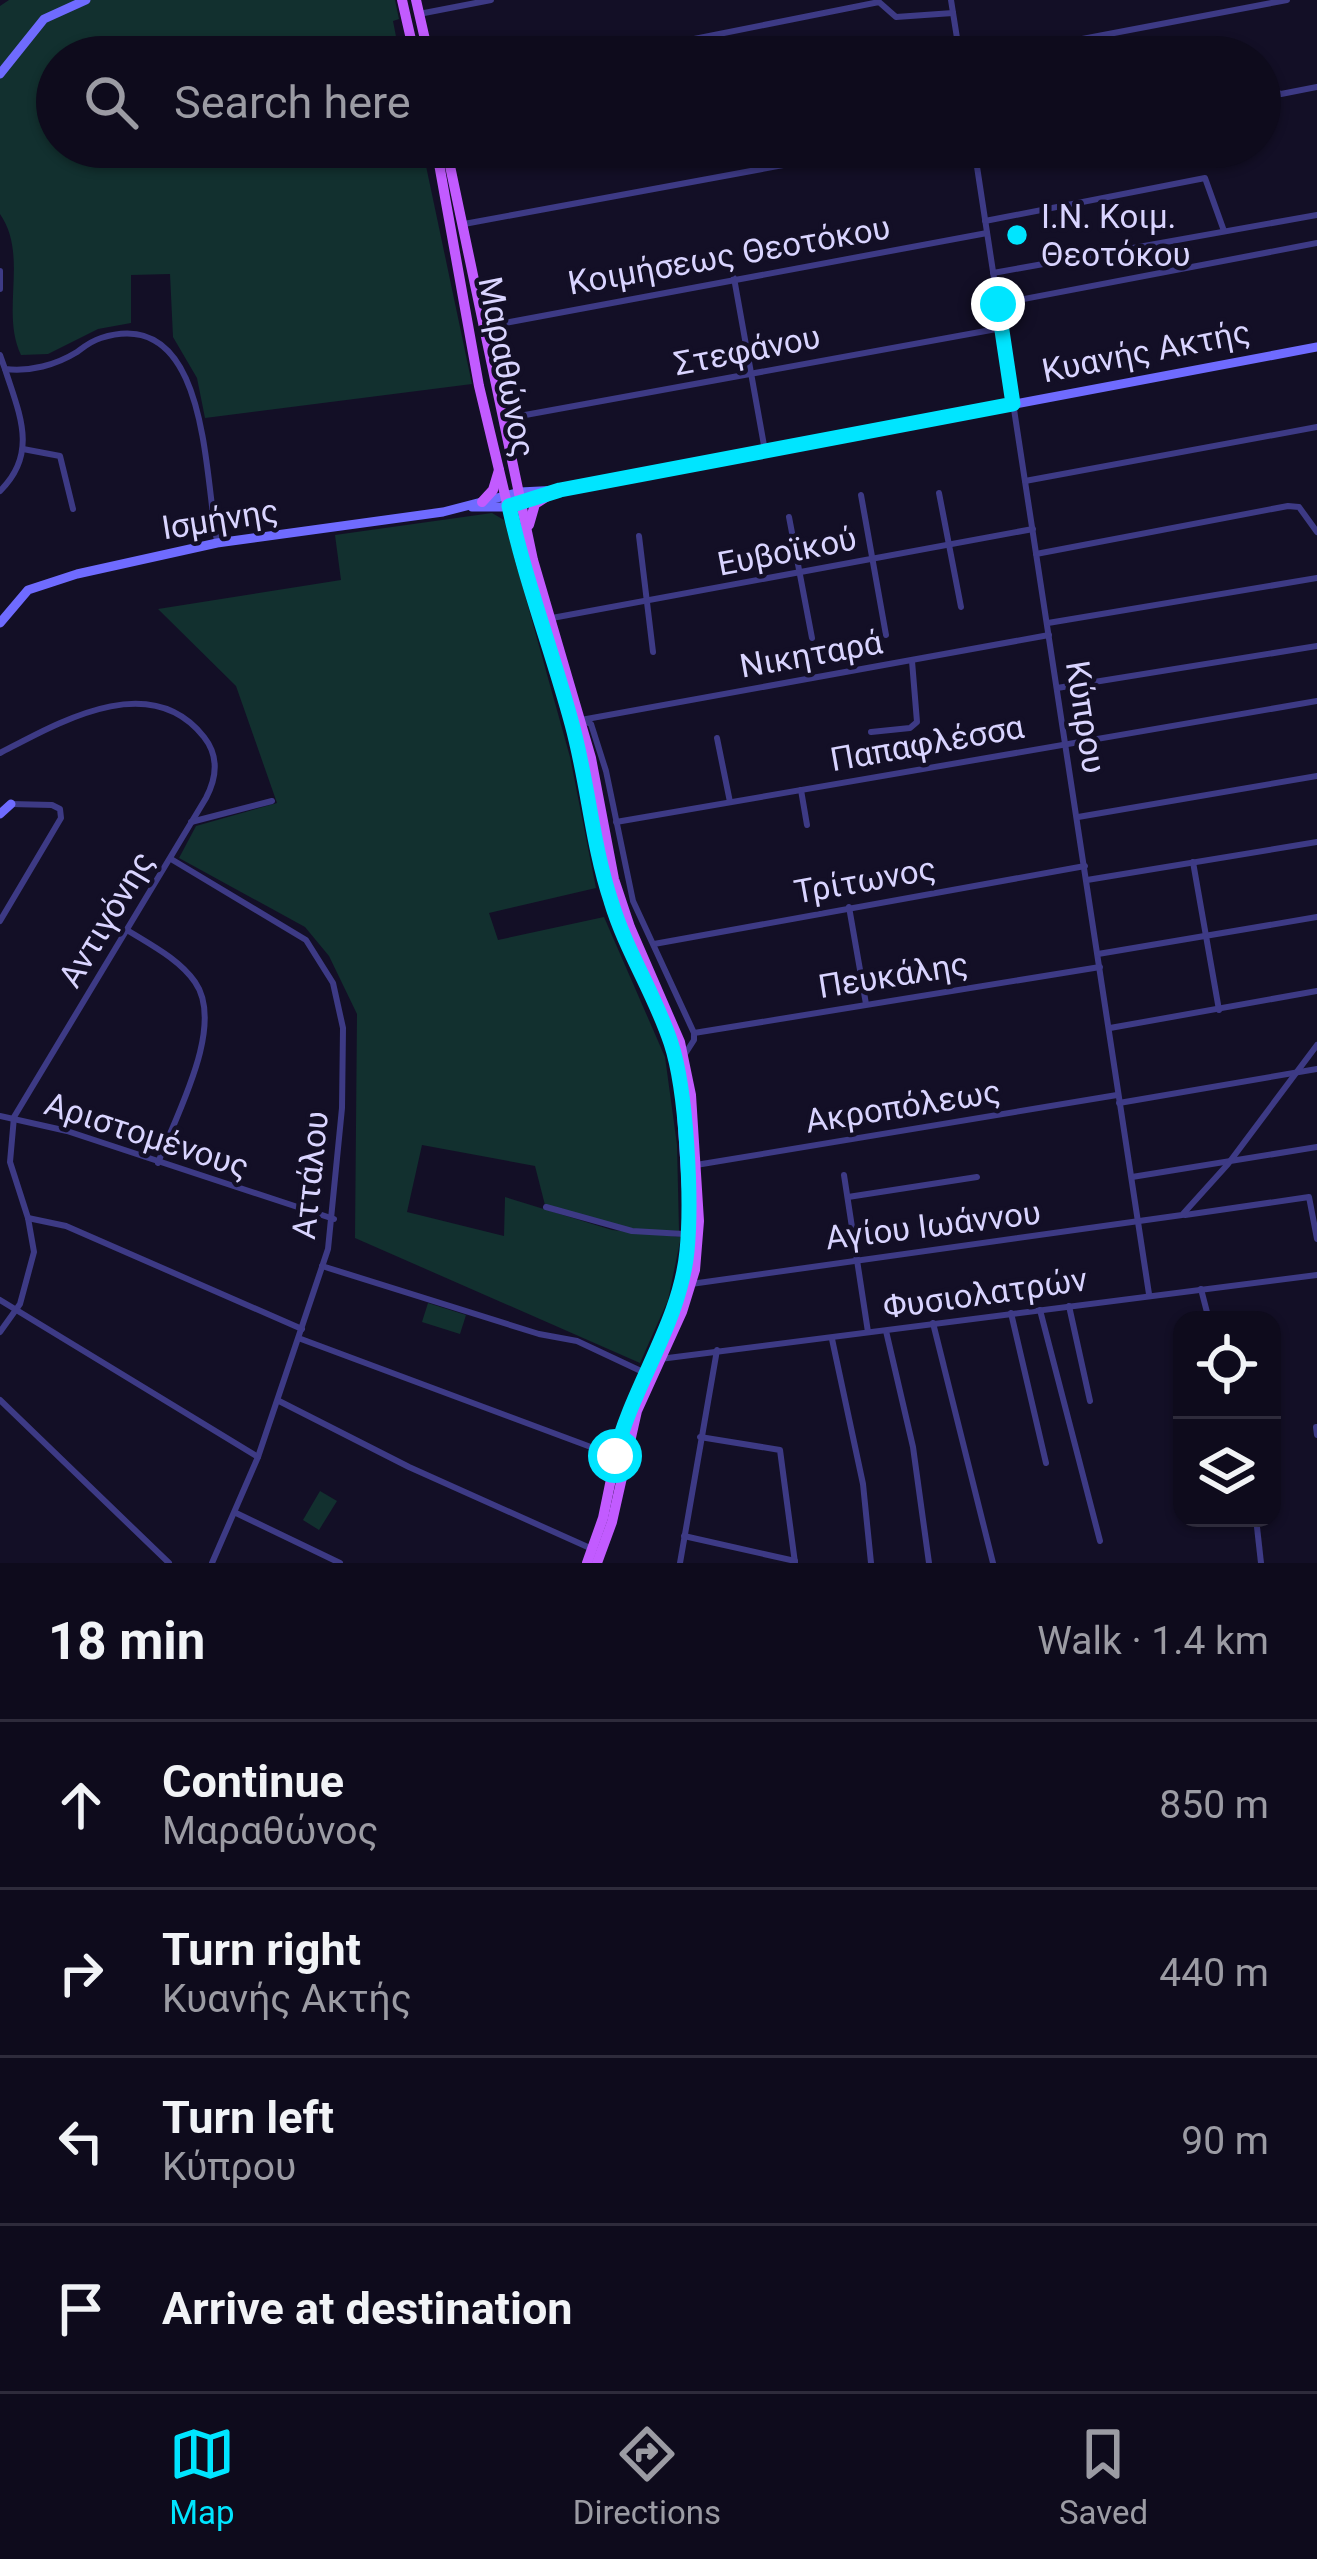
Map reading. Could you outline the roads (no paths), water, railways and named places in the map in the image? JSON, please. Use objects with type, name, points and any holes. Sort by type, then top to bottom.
[{"type":"main road","points":[[402,0],[410,36]]},
{"type":"main road","points":[[416,0],[424,36]]},
{"type":"main road","name":"Μαραθώνος","points":[[440,168],[479,386],[500,467],[528,534],[581,720],[618,895],[684,1055],[696,1165],[699,1236],[691,1284],[637,1411],[612,1522],[587,1563]]},
{"type":"main road","name":"Μαραθώνος","points":[[450,168],[502,419],[520,562],[571,721],[609,898],[674,1054],[681,1096],[688,1234],[682,1281],[643,1372],[615,1456],[595,1556]]},
{"type":"main road","points":[[482,502],[494,490],[500,467]]},
{"type":"main road","points":[[528,534],[533,508],[546,497]]},
{"type":"street","points":[[0,74],[44,20],[86,0]]},
{"type":"street","points":[[419,14],[491,0]]},
{"type":"street","points":[[951,0],[956,36]]},
{"type":"street","points":[[1098,36],[1287,0]]},
{"type":"street","points":[[709,36],[879,2],[896,17],[953,13]]},
{"type":"street","points":[[1281,94],[1317,87]]},
{"type":"street","points":[[461,224],[766,168]]},
{"type":"street","name":"Κύπρου","points":[[977,168],[1149,1294]]},
{"type":"street","points":[[985,221],[1205,178],[1224,231]]},
{"type":"street","points":[[993,272],[1317,214]]},
{"type":"street","name":"Κοιμήσεως Θεοτόκου","points":[[481,327],[987,233]]},
{"type":"street","points":[[998,304],[1317,243]]},
{"type":"street","points":[[0,271],[0,289]]},
{"type":"street","points":[[734,278],[765,451]]},
{"type":"street","name":"Στεφάνου","points":[[502,419],[1002,328]]},
{"type":"street","points":[[5,369],[37,369],[110,335],[143,335],[168,347],[193,394],[218,543]]},
{"type":"street","name":"Κυανής Ακτής","points":[[514,499],[1317,346]]},
{"type":"street","points":[[0,356],[24,429],[14,476],[0,490]]},
{"type":"street","points":[[1025,481],[1317,427]]},
{"type":"street","points":[[23,449],[60,456],[73,508]]},
{"type":"street","name":"Κυανής Ακτής","points":[[514,499],[546,497],[560,490]]},
{"type":"street","points":[[939,493],[962,608]]},
{"type":"street","points":[[861,495],[886,635]]},
{"type":"street","points":[[467,507],[514,499]]},
{"type":"street","points":[[467,507],[514,499]]},
{"type":"street","points":[[1036,554],[1288,506],[1299,508],[1317,532]]},
{"type":"street","name":"Ισμήνης","points":[[0,623],[28,590],[46,582],[218,543],[467,507]]},
{"type":"street","points":[[789,517],[812,638]]},
{"type":"street","name":"Ευβοϊκού","points":[[550,619],[1033,529]]},
{"type":"street","points":[[639,536],[653,652]]},
{"type":"street","points":[[1047,623],[1317,578]]},
{"type":"street","name":"Νικηταρά","points":[[581,720],[1049,635]]},
{"type":"street","points":[[1057,688],[1317,646]]},
{"type":"street","points":[[871,732],[915,726],[918,711],[912,661]]},
{"type":"street","name":"Παπαφλέσσα","points":[[616,822],[1317,701]]},
{"type":"street","name":"Αντιγόνης","points":[[0,753],[97,707],[134,705],[171,713],[199,731],[214,755],[212,785],[14,1117]]},
{"type":"street","points":[[581,720],[591,724],[597,740],[632,901],[694,1033],[684,1055]]},
{"type":"street","points":[[717,738],[730,802]]},
{"type":"street","points":[[1077,818],[1317,776]]},
{"type":"street","points":[[801,790],[807,825]]},
{"type":"street","points":[[191,822],[272,800]]},
{"type":"street","points":[[0,814],[6,804],[60,809],[57,827],[0,921]]},
{"type":"street","points":[[1087,880],[1317,842]]},
{"type":"street","name":"Αττάλου","points":[[170,859],[301,936],[334,982],[344,1041],[334,1219],[301,1339],[259,1457],[212,1563]]},
{"type":"street","points":[[1193,862],[1220,1010]]},
{"type":"street","name":"Τρίτωνος","points":[[653,944],[1085,866]]},
{"type":"street","points":[[849,907],[866,1004]]},
{"type":"street","points":[[1098,954],[1317,917]]},
{"type":"street","points":[[127,930],[188,973],[206,1006],[205,1038],[158,1163]]},
{"type":"street","name":"Πευκάλης","points":[[694,1033],[1100,967]]},
{"type":"street","points":[[1110,1028],[1317,991]]},
{"type":"street","points":[[1182,1215],[1228,1164],[1317,1045]]},
{"type":"street","name":"Ακροπόλεως","points":[[696,1165],[1317,1069]]},
{"type":"street","name":"Αριστομένους","points":[[0,1116],[334,1219]]},
{"type":"street","points":[[0,1332],[17,1310],[33,1257],[28,1218],[9,1157],[14,1117]]},
{"type":"street","points":[[1132,1177],[1317,1147]]},
{"type":"street","points":[[844,1175],[868,1333]]},
{"type":"street","points":[[848,1197],[977,1177]]},
{"type":"street","name":"Αγίου Ιωάννου","points":[[691,1284],[1309,1196],[1317,1240]]},
{"type":"street","points":[[546,1208],[632,1231],[688,1234]]},
{"type":"street","points":[[28,1218],[66,1226],[304,1329]]},
{"type":"street","points":[[322,1266],[577,1341],[643,1372]]},
{"type":"street","name":"Φυσιολατρών","points":[[661,1359],[1317,1275]]},
{"type":"street","points":[[1201,1289],[1207,1311]]},
{"type":"street","points":[[0,1300],[259,1457]]},
{"type":"street","points":[[1069,1306],[1090,1401]]},
{"type":"street","points":[[1040,1310],[1100,1541]]},
{"type":"street","points":[[1011,1313],[1046,1463]]},
{"type":"street","points":[[933,1323],[993,1563]]},
{"type":"street","points":[[886,1330],[914,1447],[929,1563]]},
{"type":"street","points":[[301,1339],[615,1456]]},
{"type":"street","points":[[832,1339],[863,1484],[871,1563]]},
{"type":"street","points":[[680,1563],[717,1350]]},
{"type":"street","points":[[0,1400],[169,1563]]},
{"type":"street","points":[[279,1401],[595,1556]]},
{"type":"street","points":[[684,1536],[795,1562],[780,1450],[700,1437]]},
{"type":"street","points":[[236,1513],[340,1563]]},
{"type":"street","points":[[1257,1527],[1261,1563]]},
{"type":"place","name":"Ι.Ν. Κοιμ. Θεοτόκου","points":[[1017,235]]}]
